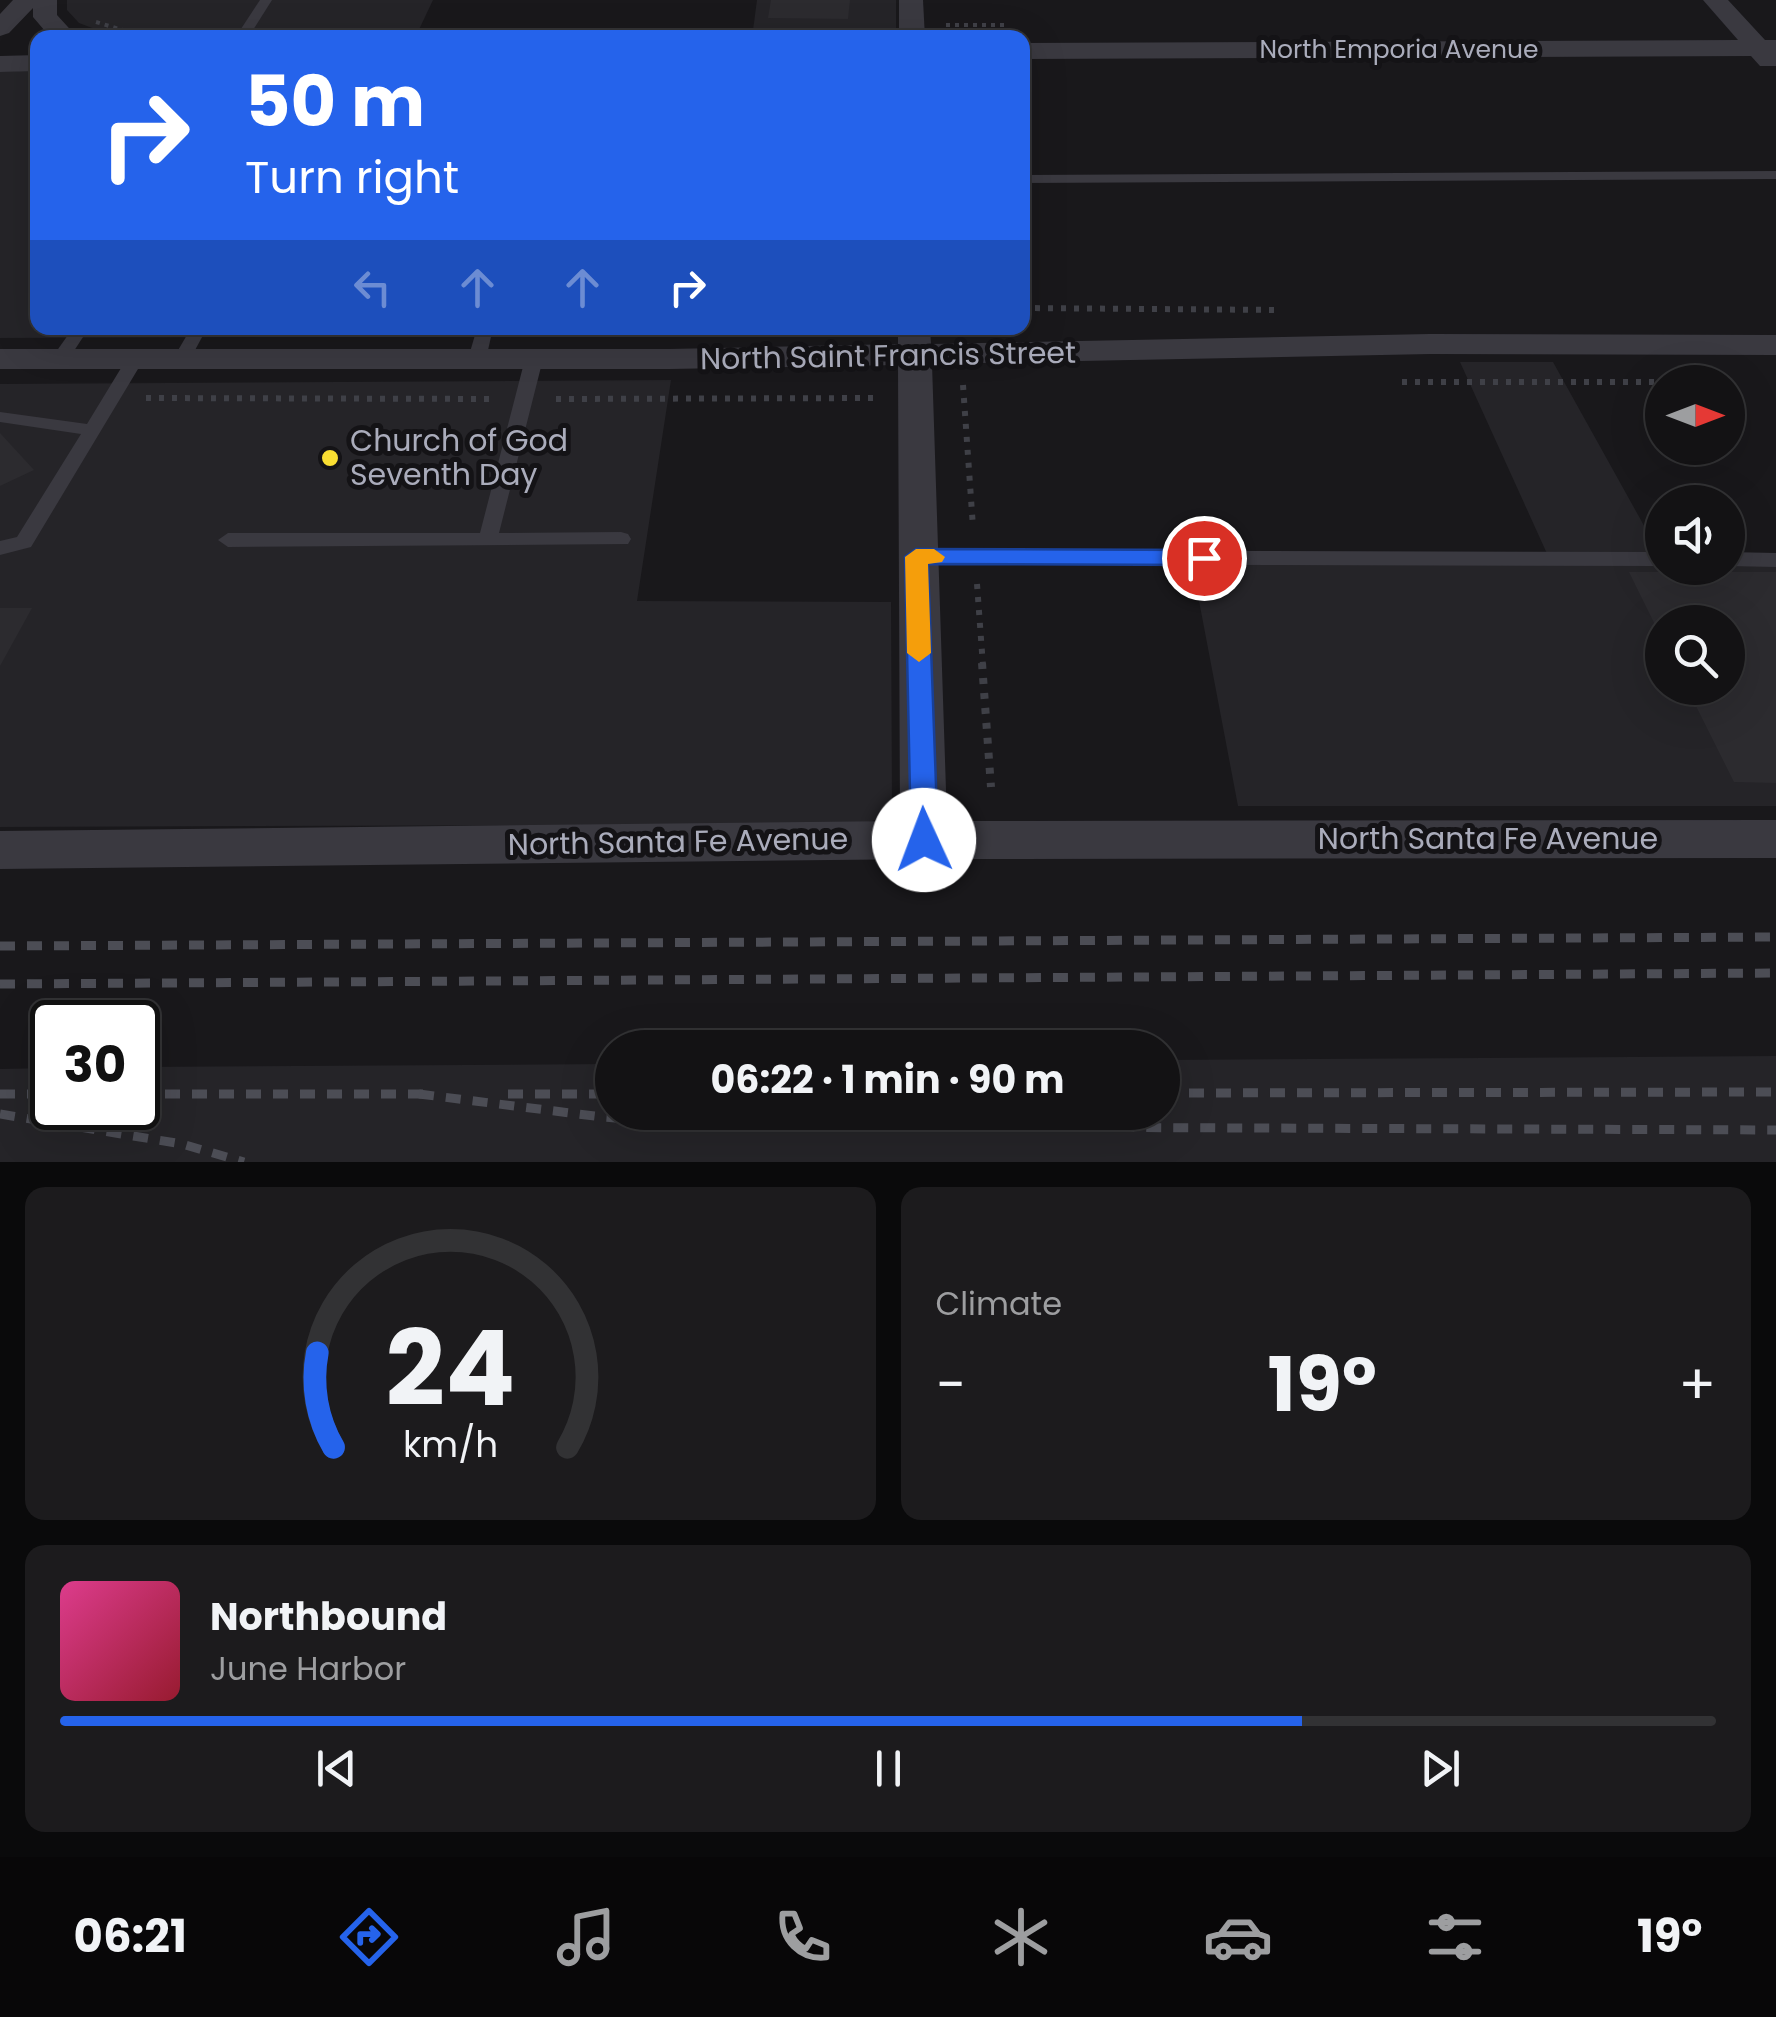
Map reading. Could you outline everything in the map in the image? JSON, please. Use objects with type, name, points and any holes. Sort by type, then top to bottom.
[{"type":"street","points":[[0,28],[27,0]]},
{"type":"street","points":[[46,0],[44,17],[58,30]]},
{"type":"street","points":[[911,0],[912,30]]},
{"type":"street","points":[[1715,0],[1767,48],[1776,68]]},
{"type":"street","name":"North Emporia Avenue","points":[[1030,51],[1767,48]]},
{"type":"street","points":[[0,64],[30,63]]},
{"type":"street","points":[[914,342],[924,840]]},
{"type":"street","name":"North Saint Francis Street","points":[[0,360],[182,360],[481,344],[534,360],[914,342],[1776,345]]},
{"type":"street","name":"North Santa Fe Avenue","points":[[0,850],[924,840],[1776,839]]},
{"type":"lane","points":[[246,30],[266,0]]},
{"type":"lane","points":[[1030,179],[1776,175]]},
{"type":"lane","points":[[60,360],[76,335]]},
{"type":"lane","points":[[182,360],[195,335]]},
{"type":"lane","points":[[0,548],[24,542],[135,360]]},
{"type":"lane","points":[[488,540],[534,360]]},
{"type":"lane","points":[[0,417],[92,430]]},
{"type":"lane","points":[[228,540],[621,540]]},
{"type":"lane","points":[[916,557],[1645,559]]},
{"type":"lane","points":[[1745,559],[1776,560]]},
{"type":"path","points":[[93,20],[124,30]]},
{"type":"path","points":[[982,382],[962,382],[991,787]]},
{"type":"path","points":[[1399,382],[1645,382]]},
{"type":"shaded area","points":[[67,0],[433,0],[419,30],[98,30],[79,23],[67,10]]},
{"type":"shaded area","points":[[757,0],[896,0],[896,30],[753,30]]},
{"type":"shaded area","points":[[30,70],[30,335],[514,336],[0,338],[0,72]]},
{"type":"shaded area","points":[[1460,362],[1553,362],[1645,527],[1645,585],[1745,585],[1745,557],[1776,556],[1776,806],[1238,806],[1192,564],[1549,558]]},
{"type":"shaded area","points":[[671,380],[637,601],[891,602],[892,800],[882,818],[862,824],[0,827],[0,384]]},
{"type":"shaded area","points":[[1776,1056],[1776,1162],[0,1162],[0,1069],[30,1068],[30,1130],[160,1130],[160,1067],[595,1064],[595,1130],[1180,1130],[1180,1060]]},
{"type":"building","points":[[771,0],[850,0],[848,19],[768,18]]},
{"type":"building","points":[[0,433],[34,470],[0,486]]},
{"type":"building","points":[[1629,572],[1645,572],[1645,585],[1745,585],[1745,572],[1776,572],[1776,783],[1734,782],[1696,705],[1745,705],[1745,605],[1645,605]]},
{"type":"building","points":[[0,608],[32,608],[0,666]]},
{"type":"railway","points":[[0,946],[1776,937]]},
{"type":"railway","points":[[0,984],[1776,973]]},
{"type":"railway","points":[[1180,1093],[1776,1092]]},
{"type":"railway","points":[[0,1094],[30,1094]]},
{"type":"railway","points":[[160,1094],[419,1094]]},
{"type":"railway","points":[[419,1094],[433,1094]]},
{"type":"railway","points":[[419,1094],[602,1117],[723,1126],[1776,1130]]},
{"type":"railway","points":[[508,1094],[595,1094]]},
{"type":"railway","points":[[0,1114],[182,1144],[244,1162]]},
{"type":"slow traffic","points":[[919,653],[916,557],[934,557]]},
{"type":"place","name":"Church of God Seventh Day","points":[[330,458]]},
{"type":"route","points":[[924,840],[916,557],[1204,558]]}]
